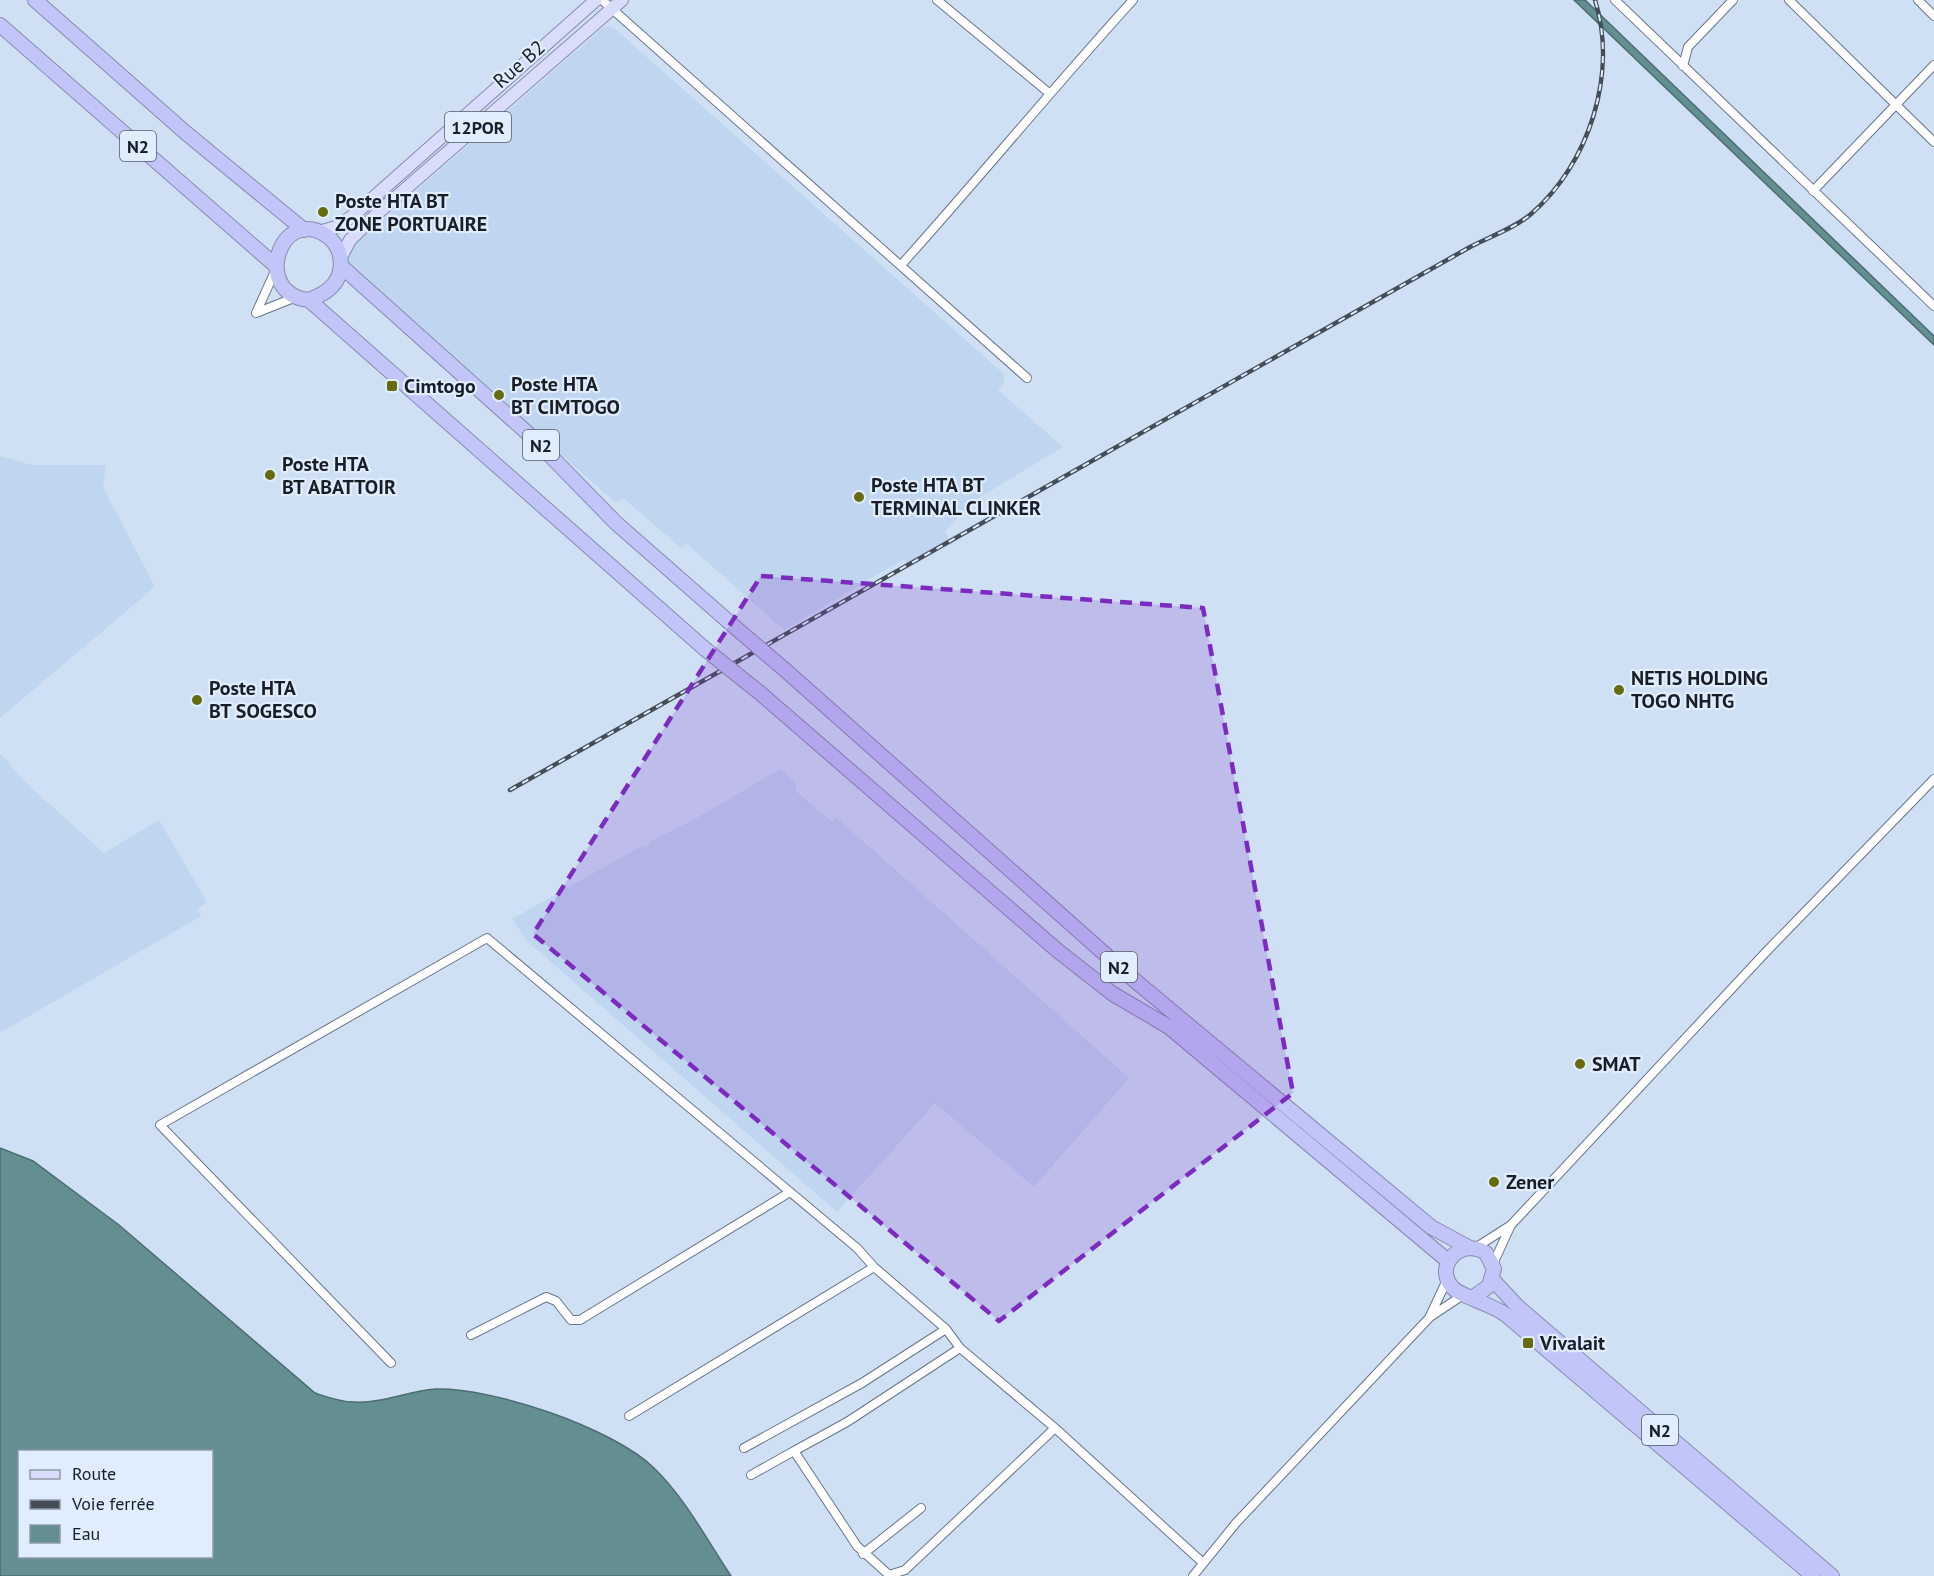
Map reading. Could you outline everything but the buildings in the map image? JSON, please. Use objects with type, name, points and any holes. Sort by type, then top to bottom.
[{"type":"highway","name":"N2","points":[[35,0],[186,134],[304,230]]},
{"type":"highway","name":"N2","points":[[0,25],[276,268],[285,287],[303,298],[705,649],[760,693],[1058,951],[1113,994],[1169,1027],[1448,1261]]},
{"type":"highway","points":[[276,268],[278,250],[283,242],[304,230],[319,232]]},
{"type":"highway","name":"N2","points":[[319,232],[335,244],[341,262],[533,438],[616,523],[1142,986],[1431,1227],[1472,1247]]},
{"type":"highway","points":[[303,298],[330,289],[336,282],[341,262]]},
{"type":"highway","points":[[1472,1247],[1486,1253],[1493,1264],[1492,1279],[1485,1291],[1467,1296],[1453,1289],[1448,1280],[1448,1261],[1456,1251],[1472,1247]]},
{"type":"highway","name":"N2","points":[[1492,1279],[1516,1306],[1832,1576]]},
{"type":"highway","name":"N2","points":[[1467,1296],[1494,1306],[1506,1315],[1813,1576]]},
{"type":"main road","name":"Rue B2","points":[[319,232],[339,226],[356,213],[596,0]]},
{"type":"main road","name":"Rue B2","points":[[341,262],[350,240],[380,212],[622,0]]},
{"type":"street","points":[[602,0],[902,264],[1027,378]]},
{"type":"street","points":[[937,0],[1049,93]]},
{"type":"street","points":[[902,264],[988,169],[1049,93],[1132,0]]},
{"type":"street","points":[[1615,0],[1934,306]]},
{"type":"street","points":[[1683,66],[1688,47],[1733,0]]},
{"type":"street","points":[[1789,0],[1934,142]]},
{"type":"street","points":[[1918,0],[1934,16]]},
{"type":"street","points":[[1813,191],[1934,65]]},
{"type":"street","points":[[276,268],[256,314],[303,298]]},
{"type":"street","points":[[1472,1247],[1511,1225],[1765,953],[1934,779]]},
{"type":"street","points":[[391,1363],[160,1125],[487,938],[857,1248],[874,1266],[946,1329],[960,1348],[1055,1428],[1202,1562]]},
{"type":"street","points":[[471,1335],[546,1297],[556,1301],[571,1320],[580,1320],[790,1192]]},
{"type":"street","points":[[1493,1264],[1511,1225]]},
{"type":"street","points":[[629,1416],[874,1266]]},
{"type":"street","points":[[1193,1576],[1202,1562],[1430,1317],[1448,1280]]},
{"type":"street","points":[[1430,1317],[1467,1296]]},
{"type":"street","points":[[744,1449],[862,1383],[946,1329]]},
{"type":"street","points":[[751,1475],[847,1422],[960,1348]]},
{"type":"street","points":[[794,1451],[864,1554],[889,1575],[905,1570],[1055,1428]]},
{"type":"street","points":[[864,1554],[921,1508]]},
{"type":"highlighted area","points":[[761,576],[1203,608],[1293,1093],[999,1321],[533,934]]},
{"type":"shaded area","points":[[605,26],[614,28],[1004,374],[1004,383],[998,390],[1063,447],[972,502],[945,532],[949,540],[907,564],[904,559],[784,630],[687,544],[682,549],[623,498],[616,503],[348,268],[350,248]]},
{"type":"shaded area","points":[[0,456],[32,465],[106,465],[103,487],[155,587],[0,718]]},
{"type":"shaded area","points":[[0,753],[25,782],[104,853],[159,820],[207,902],[198,909],[201,916],[0,1033]]},
{"type":"shaded area","points":[[780,769],[795,783],[797,792],[832,822],[836,817],[1129,1078],[1034,1187],[935,1103],[837,1212],[528,942],[512,919],[640,847],[646,848],[653,840],[695,819]]},
{"type":"water","points":[[1574,0],[1585,0],[1934,336],[1934,345]]},
{"type":"water","points":[[0,1148],[33,1161],[119,1225],[315,1393],[344,1401],[364,1402],[425,1390],[459,1390],[519,1403],[582,1425],[610,1438],[635,1453],[665,1480],[686,1506],[731,1576],[0,1576]]},
{"type":"railway","points":[[510,790],[1470,247],[1525,219],[1551,193],[1569,170],[1583,144],[1593,116],[1600,87],[1603,58],[1601,28],[1595,0]]},
{"type":"place","name":"Poste HTA BT ZONE PORTUAIRE","points":[[323,212]]},
{"type":"place","name":"Cimtogo","points":[[392,386]]},
{"type":"place","name":"Poste HTA BT CIMTOGO","points":[[499,395]]},
{"type":"place","name":"Poste HTA BT ABATTOIR","points":[[270,475]]},
{"type":"place","name":"Poste HTA BT TERMINAL CLINKER","points":[[859,497]]},
{"type":"place","name":"NETIS HOLDING TOGO NHTG","points":[[1619,690]]},
{"type":"place","name":"Poste HTA BT SOGESCO","points":[[197,700]]},
{"type":"place","name":"SMAT","points":[[1580,1064]]},
{"type":"place","name":"Zener","points":[[1494,1182]]},
{"type":"place","name":"Vivalait","points":[[1528,1343]]}]
